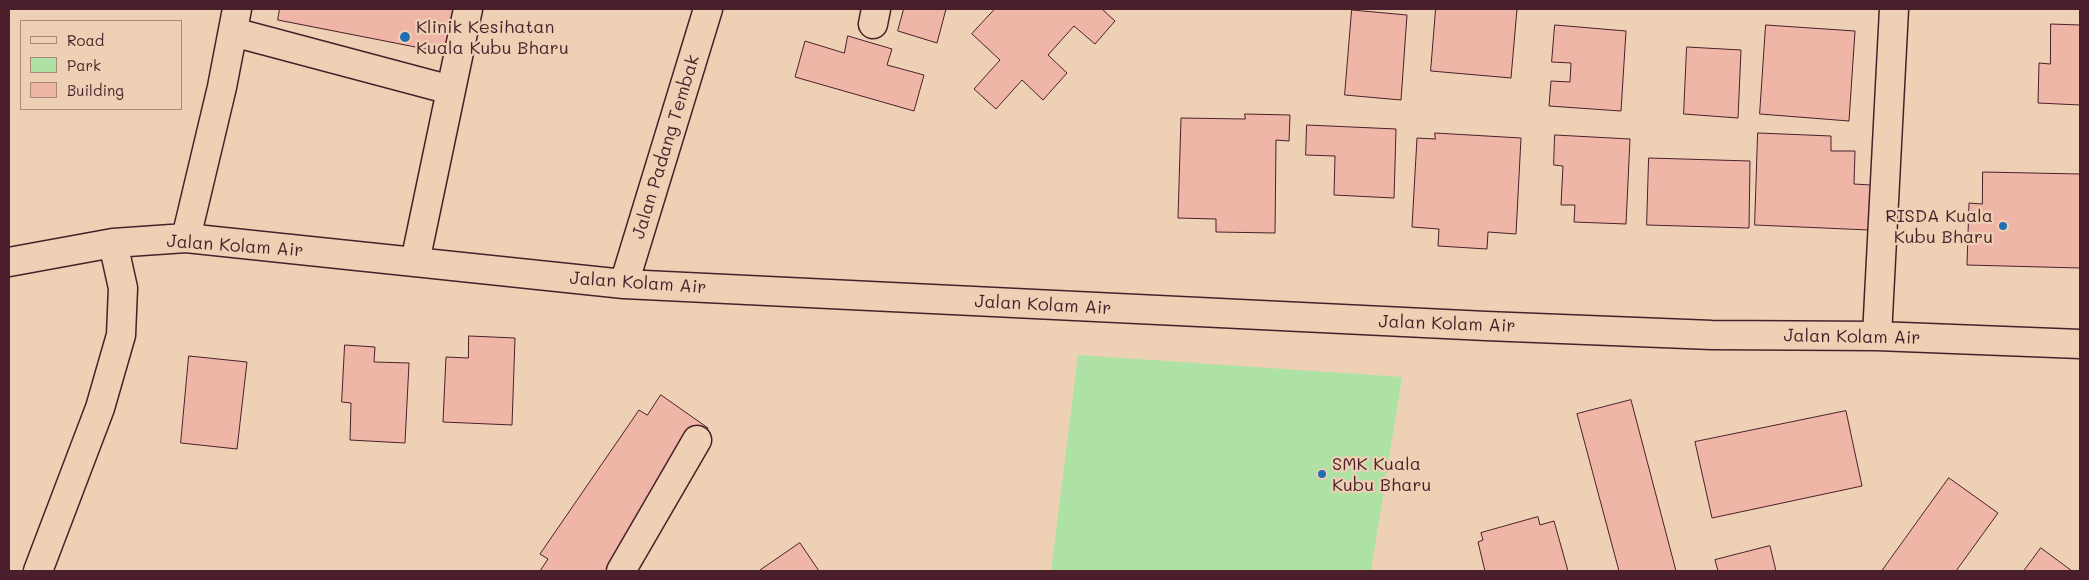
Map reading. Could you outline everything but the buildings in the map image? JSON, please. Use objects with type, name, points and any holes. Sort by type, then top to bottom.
[{"type":"street","points":[[415,262],[468,9]]},
{"type":"street","name":"Jalan Padang Tembak","points":[[624,284],[708,9]]},
{"type":"street","points":[[1877,336],[1894,9]]},
{"type":"street","points":[[186,238],[218,106],[235,21],[452,90]]},
{"type":"street","name":"Jalan Kolam Air","points":[[9,262],[113,243],[186,238],[624,284],[1486,326],[1712,335],[1877,336],[2080,344]]},
{"type":"street","points":[[38,571],[100,408],[121,335],[123,288],[113,243]]},
{"type":"street","points":[[621,571],[697,440]]},
{"type":"green space","points":[[1078,355],[1402,377],[1371,571],[1051,571]]},
{"type":"place","name":"Klinik Kesihatan Kuala Kubu Bharu","points":[[405,37]]},
{"type":"place","name":"RISDA Kuala Kubu Bharu","points":[[2003,226]]},
{"type":"place","name":"SMK Kuala Kubu Bharu","points":[[1322,474]]}]
